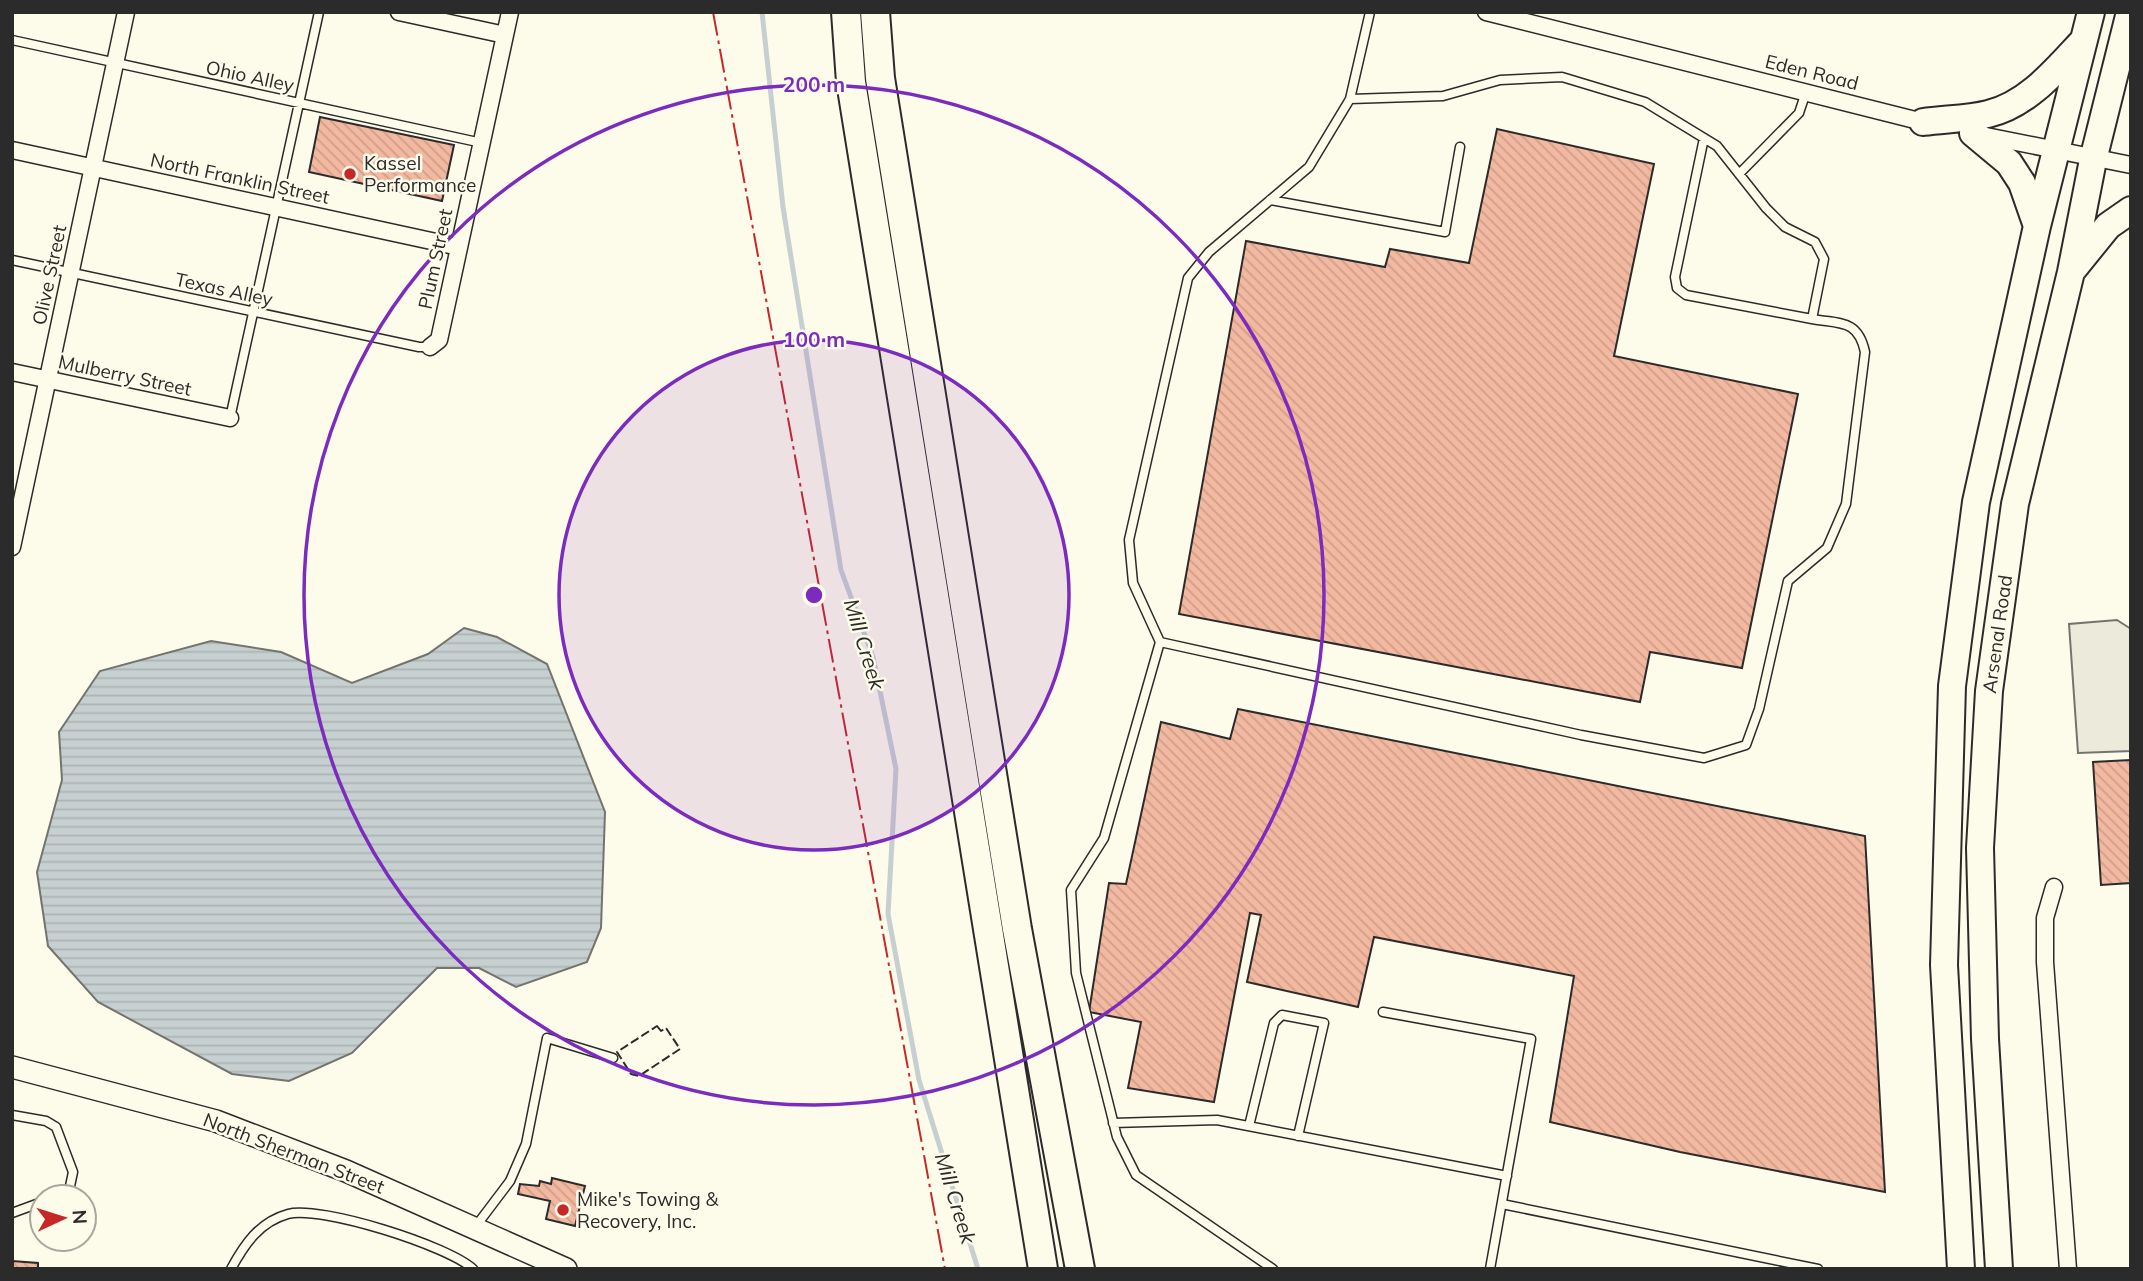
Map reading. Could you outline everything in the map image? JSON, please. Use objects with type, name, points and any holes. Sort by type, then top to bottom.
[{"type":"highway","points":[[846,12],[851,82],[1043,1269]]},
{"type":"highway","points":[[875,12],[880,78],[1015,916],[1080,1269]]},
{"type":"highway","name":"Arsenal Road","points":[[1961,1269],[1944,965],[1952,686],[1976,502],[2037,226],[2091,12]]},
{"type":"highway","name":"Arsenal Road","points":[[1999,1269],[1985,1039],[1980,848],[1989,691],[2015,504],[2071,272],[2093,160],[2128,50],[2130,12]]},
{"type":"highway","points":[[1923,122],[1989,114],[2014,103],[2049,78],[2085,38]]},
{"type":"highway","points":[[1973,133],[2009,163],[2022,183],[2037,226]]},
{"type":"highway","points":[[2071,272],[2108,226],[2131,210]]},
{"type":"main road","name":"North Sherman Street","points":[[12,1067],[216,1121],[346,1171],[566,1269]]},
{"type":"street","name":"Olive Street","points":[[12,547],[126,12]]},
{"type":"street","points":[[399,12],[505,35]]},
{"type":"street","name":"Plum Street","points":[[430,347],[439,340],[510,12]]},
{"type":"street","name":"Eden Road","points":[[1486,12],[1923,122],[2093,160],[2131,165]]},
{"type":"street","name":"North Franklin Street","points":[[12,150],[459,247]]},
{"type":"street","name":"Mulberry Street","points":[[12,372],[230,418]]},
{"type":"street","points":[[2054,887],[2045,918],[2045,962],[2068,1269]]},
{"type":"lane","points":[[230,418],[319,12]]},
{"type":"lane","points":[[1273,1269],[1136,1175],[1113,1123],[1076,973],[1071,890],[1104,838],[1160,642],[1133,583],[1129,540],[1188,278],[1209,252],[1310,167],[1350,99],[1370,12]]},
{"type":"lane","name":"Ohio Alley","points":[[12,40],[481,143]]},
{"type":"lane","points":[[1350,99],[1443,96],[1500,80],[1562,77],[1645,102],[1717,146],[1785,227],[1815,242],[1824,259],[1812,319]]},
{"type":"lane","points":[[1739,174],[1799,113],[1806,92]]},
{"type":"lane","points":[[1160,642],[1581,734],[1704,758],[1746,745],[1759,709],[1788,581],[1827,548],[1846,504],[1865,352],[1861,336],[1851,326],[1686,295],[1677,288],[1675,277],[1704,138]]},
{"type":"lane","points":[[1270,200],[1445,232],[1460,147]]},
{"type":"lane","name":"Texas Alley","points":[[12,260],[419,347],[430,347]]},
{"type":"lane","points":[[1383,1012],[1531,1039],[1490,1269]]},
{"type":"lane","points":[[1249,1126],[1273,1023],[1282,1015],[1324,1023],[1298,1136]]},
{"type":"lane","points":[[475,1227],[510,1181],[526,1144],[547,1038],[613,1058]]},
{"type":"lane","points":[[12,1115],[46,1121],[56,1127],[73,1172],[71,1183]]},
{"type":"lane","points":[[1113,1123],[1217,1120],[1507,1176]]},
{"type":"lane","points":[[1502,1204],[1818,1269]]},
{"type":"lane","points":[[231,1269],[246,1240],[288,1214],[307,1213],[329,1215],[392,1233],[444,1251],[473,1269]]},
{"type":"shaded area","points":[[2117,620],[2131,629],[2131,751],[2078,753],[2069,624]]},
{"type":"shaded area","points":[[464,628],[497,637],[547,664],[605,812],[601,928],[587,962],[516,987],[479,968],[437,968],[352,1053],[289,1081],[232,1074],[98,1002],[48,946],[37,872],[62,780],[59,732],[100,671],[211,641],[281,652],[352,683],[428,654]]},
{"type":"building","points":[[320,117],[454,145],[442,201],[309,172]]},
{"type":"building","points":[[1497,129],[1654,164],[1614,356],[1798,394],[1742,668],[1650,652],[1640,702],[1179,614],[1246,241],[1385,267],[1390,249],[1469,263]]},
{"type":"building","points":[[1238,709],[1865,836],[1885,1192],[1680,1152],[1550,1122],[1574,976],[1374,937],[1358,1007],[1247,982],[1261,915],[1250,913],[1214,1102],[1128,1088],[1141,1022],[1089,1012],[1109,883],[1126,884],[1161,722],[1230,739]]},
{"type":"building","points":[[2130,760],[2131,883],[2101,885],[2093,762]]},
{"type":"building","name":"Mike's Towing & Recovery, Inc.","points":[[552,1178],[585,1186],[575,1226],[546,1219],[550,1201],[518,1194],[520,1184],[539,1186],[540,1181],[551,1184]]},
{"type":"building","points":[[12,1261],[38,1263],[38,1269],[12,1269]]},
{"type":"waterway","name":"Mill Creek","points":[[762,12],[783,207],[841,570],[873,657],[896,769],[888,914],[919,1080],[978,1269]]},
{"type":"fence","points":[[657,1026],[661,1031],[666,1028],[680,1049],[639,1076],[631,1074],[617,1052],[657,1026]]},
{"type":"power","points":[[713,12],[945,1269]]},
{"type":"place","name":"Kassel Performance","points":[[350,174]]},
{"type":"place","name":"Mike's Towing & Recovery, Inc.","points":[[563,1210]]}]
